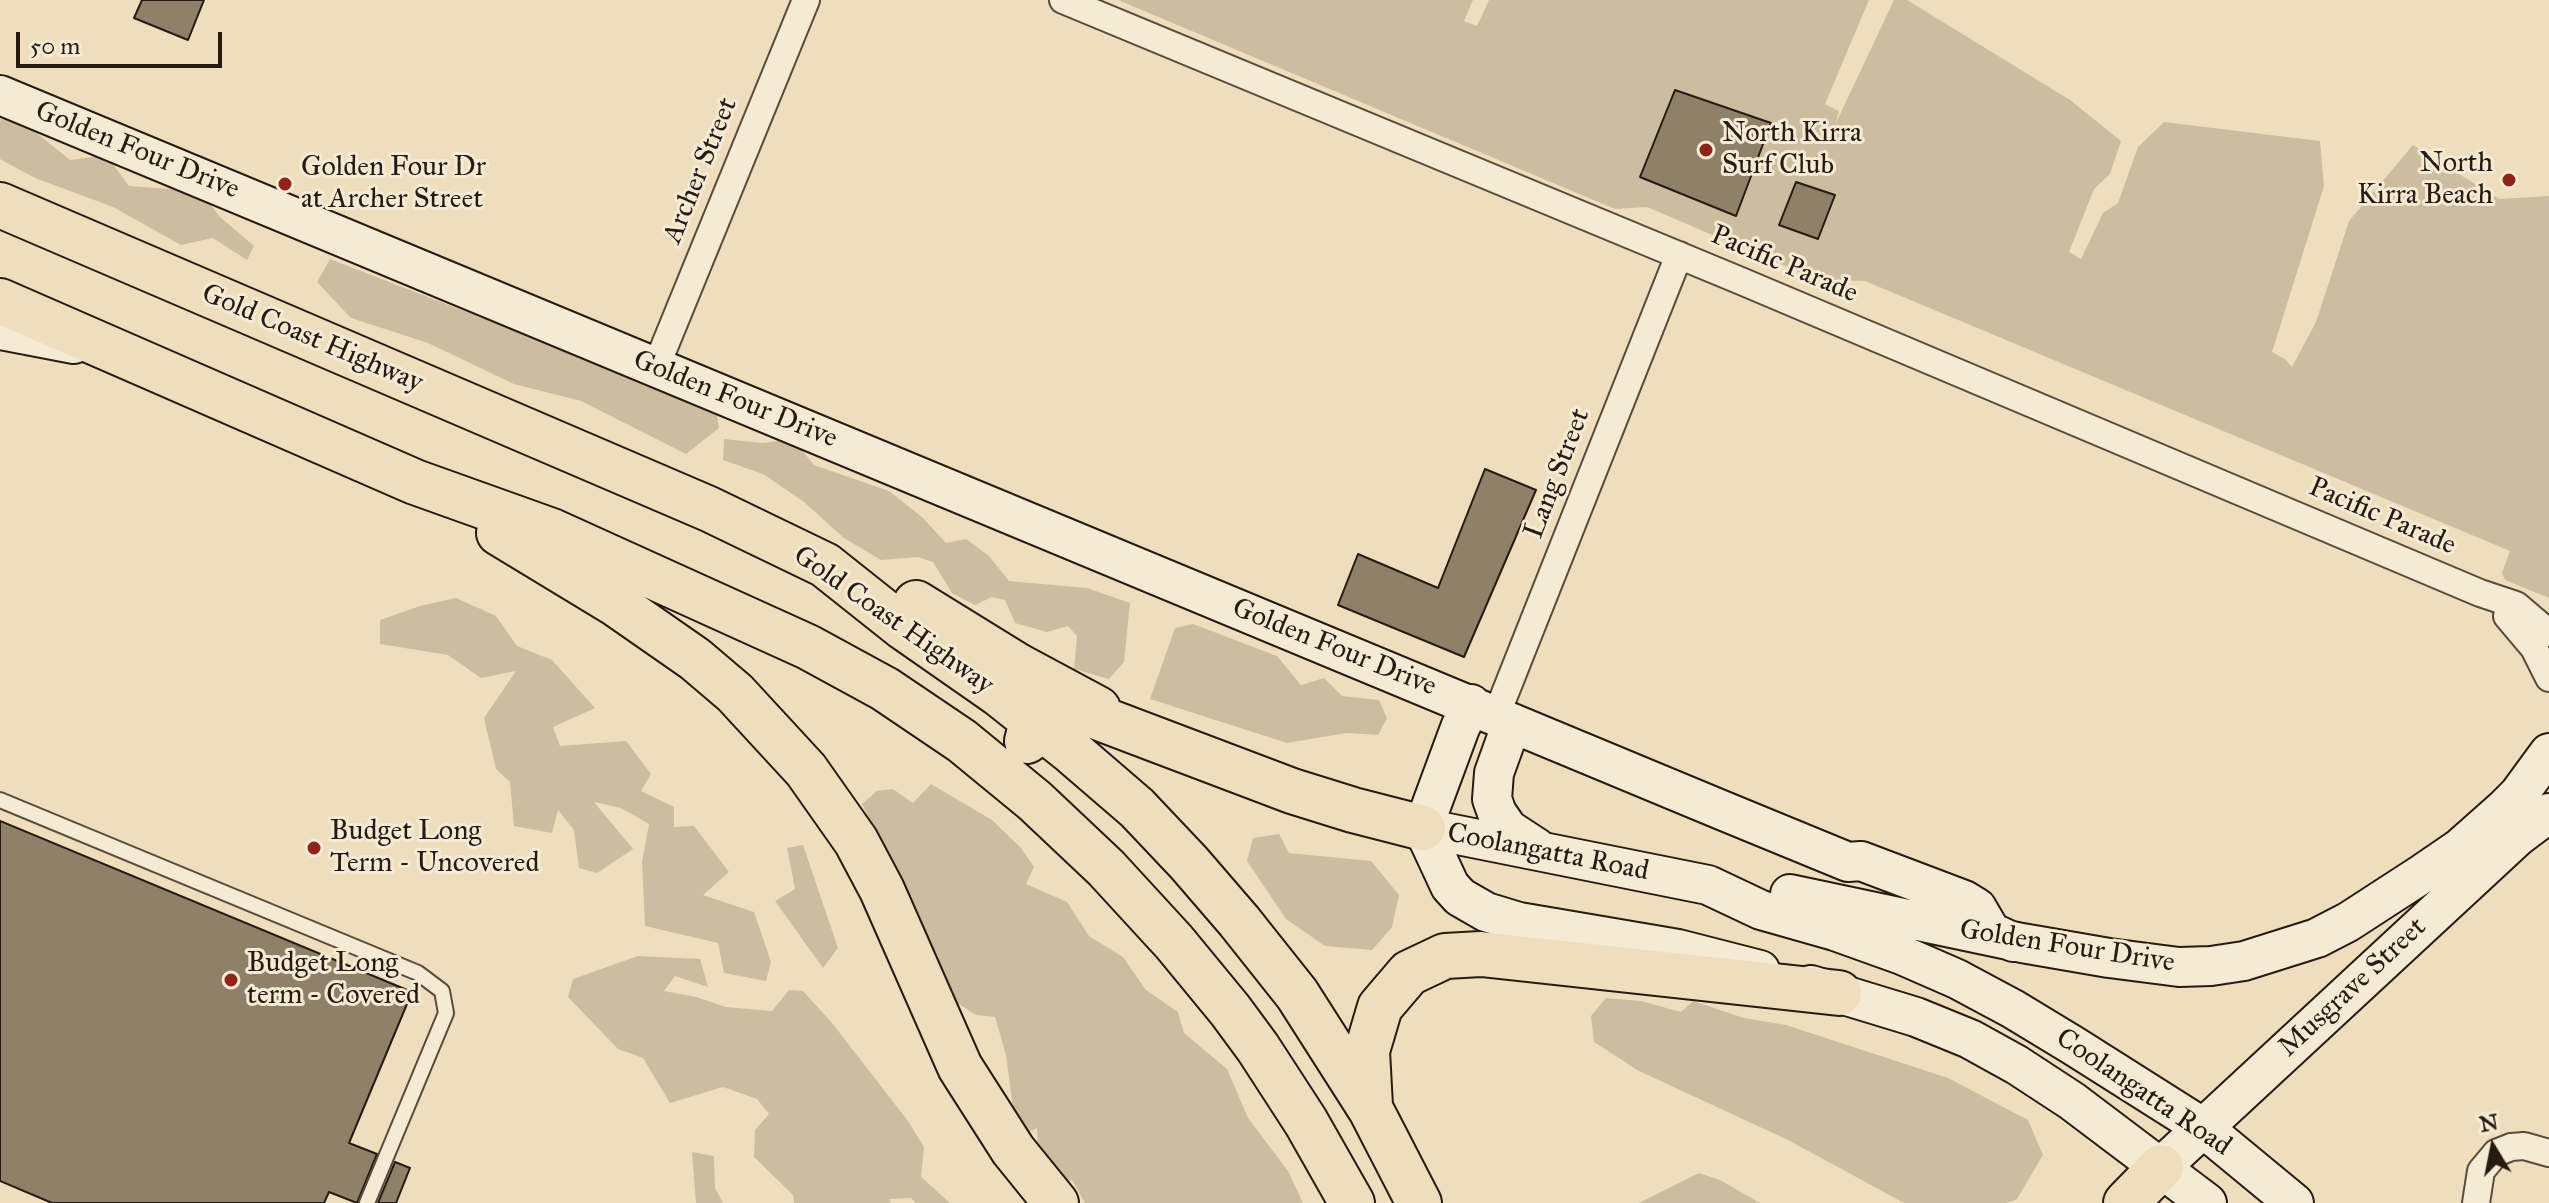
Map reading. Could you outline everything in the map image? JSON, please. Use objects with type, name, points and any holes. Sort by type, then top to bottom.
[{"type":"highway","name":"Gold Coast Highway","points":[[0,205],[709,509],[825,565],[903,627],[999,694],[1137,808],[1229,909],[1297,994],[1371,1110],[1419,1203]]},
{"type":"highway","name":"Gold Coast Highway","points":[[0,301],[415,482],[552,531],[782,634],[885,689],[962,741],[1035,801],[1106,868],[1174,942],[1230,1010],[1306,1122],[1352,1203]]},
{"type":"highway","points":[[415,482],[657,630],[735,693],[770,729],[806,770],[856,841],[887,901],[960,1067],[1013,1150],[1056,1203]]},
{"type":"highway","points":[[825,565],[919,604],[1018,666],[1110,715],[1178,746]]},
{"type":"highway","points":[[1106,868],[1029,762],[1027,737],[1033,721],[1047,713],[1077,711],[1178,746],[1292,791],[1423,828]]},
{"type":"highway","points":[[1371,1110],[1367,1051],[1380,1007],[1409,973],[1445,956],[1481,954],[1839,993]]},
{"type":"highway","points":[[2126,1203],[2161,1167]]},
{"type":"main road","name":"Golden Four Drive","points":[[0,95],[1848,862],[1861,861],[1891,896]]},
{"type":"main road","points":[[0,330],[108,350]]},
{"type":"main road","name":"Golden Four Drive","points":[[1423,828],[1493,714]]},
{"type":"main road","points":[[1493,714],[1494,773],[1491,792],[1494,806],[1513,835],[1533,847],[1555,854]]},
{"type":"main road","name":"Golden Four Drive","points":[[1708,885],[1779,892],[1891,896],[2013,942],[2179,967],[2211,966],[2280,952],[2348,922],[2460,848],[2519,794],[2549,753]]},
{"type":"main road","name":"Musgrave Street","points":[[2161,1167],[2517,837],[2549,813]]},
{"type":"main road","name":"Coolangatta Road","points":[[1423,828],[1708,885],[1761,910],[1902,955],[1957,979],[2013,1009],[2202,1127],[2294,1203]]},
{"type":"main road","name":"Coolangatta Road","points":[[1423,828],[1454,891],[1471,905],[1495,916],[1678,949],[1916,1017],[1970,1039],[2017,1065],[2072,1101],[2207,1203]]},
{"type":"main road","points":[[1891,896],[1970,902],[1991,932],[2013,942]]},
{"type":"street","name":"Archer Street","points":[[656,367],[806,0]]},
{"type":"street","name":"Pacific Parade","points":[[1063,0],[1679,255],[2480,593],[2516,605],[2549,633]]},
{"type":"street","name":"Lang Street","points":[[1493,714],[1679,255]]},
{"type":"street","name":"Pacific Parade","points":[[2480,593],[2525,634],[2549,678]]},
{"type":"street","points":[[2476,1203],[2483,1167],[2500,1150],[2524,1146],[2549,1153]]},
{"type":"lane","points":[[0,800],[418,973],[442,991],[446,1013],[367,1203]]},
{"type":"shaded area","points":[[1118,0],[1473,0],[1464,21],[1477,26],[1489,0],[1869,0],[1825,104],[1839,111],[1835,125],[1894,0],[1907,0],[2070,100],[2121,141],[2110,174],[2094,189],[2069,252],[2081,259],[2103,213],[2118,203],[2138,147],[2164,122],[2320,141],[2324,186],[2272,352],[2292,367],[2316,322],[2349,221],[2413,145],[2499,199],[2549,196],[2549,598],[2505,580],[2502,573],[2510,551],[1865,281],[1818,280],[1647,207],[1615,209]]},
{"type":"shaded area","points":[[0,119],[22,121],[70,160],[106,155],[129,186],[200,191],[220,217],[254,246],[247,260],[213,238],[181,245],[113,207],[35,178],[0,159]]},
{"type":"shaded area","points":[[330,259],[716,409],[719,428],[686,454],[581,401],[514,384],[428,343],[351,318],[317,282]]},
{"type":"shaded area","points":[[724,439],[763,443],[793,439],[814,465],[889,491],[922,517],[946,543],[966,539],[989,556],[1009,581],[1087,588],[1130,603],[1124,662],[1109,679],[1074,669],[1077,636],[1068,626],[1047,632],[1015,623],[1005,600],[992,597],[975,605],[952,593],[933,562],[918,557],[881,560],[844,538],[804,502],[763,474],[723,460]]},
{"type":"shaded area","points":[[456,598],[496,616],[517,646],[552,660],[595,708],[553,727],[560,746],[626,741],[651,774],[641,791],[674,807],[674,827],[694,826],[729,872],[703,895],[754,912],[771,962],[766,981],[724,973],[718,943],[645,926],[642,862],[649,824],[621,808],[594,802],[633,849],[597,873],[579,868],[574,830],[558,810],[552,833],[514,826],[510,782],[496,769],[484,718],[516,671],[481,678],[448,655],[380,644],[380,620]]},
{"type":"shaded area","points":[[1193,624],[1277,656],[1301,685],[1324,678],[1342,696],[1379,700],[1387,718],[1378,735],[1347,733],[1287,743],[1150,699],[1175,628]]},
{"type":"shaded area","points":[[931,784],[992,820],[1021,848],[1034,867],[1026,884],[1067,902],[1089,936],[1123,957],[1146,990],[1178,1012],[1184,1033],[1227,1069],[1248,1118],[1288,1171],[1303,1203],[1085,1203],[1072,1180],[1062,1186],[1038,1153],[1037,1128],[1025,1133],[1014,1115],[1006,1055],[995,1017],[976,1015],[956,1002],[862,804],[877,791],[893,789],[913,803]]},
{"type":"shaded area","points":[[1279,834],[1289,853],[1371,861],[1399,895],[1392,927],[1372,950],[1325,946],[1286,919],[1247,861],[1253,838]]},
{"type":"shaded area","points":[[803,845],[838,948],[823,968],[775,901],[795,889],[787,848]]},
{"type":"shaded area","points":[[638,956],[700,959],[708,987],[675,976],[664,991],[726,1007],[772,1011],[789,990],[803,991],[832,1023],[908,1121],[924,1147],[921,1177],[950,1203],[916,1203],[911,1198],[889,1199],[891,1203],[794,1203],[793,1195],[754,1157],[755,1130],[769,1114],[757,1099],[723,1087],[670,1103],[643,1058],[618,1049],[568,997],[573,979]]},
{"type":"shaded area","points":[[1606,998],[1641,1001],[1681,1012],[1693,1001],[1744,1018],[1786,1025],[1948,1078],[2028,1120],[2043,1155],[2017,1199],[2007,1203],[1904,1203],[1788,1140],[1639,1071],[1594,1042],[1591,1016]]},
{"type":"shaded area","points":[[692,1152],[714,1156],[715,1188],[723,1203],[696,1203]]},
{"type":"shaded area","points":[[1699,1173],[1720,1180],[1760,1203],[1639,1203]]},
{"type":"building","points":[[142,0],[204,0],[188,40],[134,18]]},
{"type":"building","name":"North Kirra Surf Club","points":[[1675,90],[1771,123],[1736,216],[1640,177]]},
{"type":"building","points":[[1796,182],[1835,195],[1818,239],[1779,225]]},
{"type":"building","points":[[1485,469],[1536,490],[1464,657],[1338,605],[1358,554],[1438,588]]},
{"type":"building","name":"Budget Long term - Covered","points":[[0,821],[412,992],[349,1143],[377,1154],[357,1203],[329,1192],[324,1203],[52,1203],[0,1181]]},
{"type":"building","points":[[395,1162],[410,1168],[396,1203],[378,1203]]},
{"type":"place","name":"North Kirra Surf Club","points":[[1706,150]]},
{"type":"place","name":"North Kirra Beach","points":[[2509,180]]},
{"type":"place","name":"Golden Four Dr at Archer Street","points":[[285,184]]},
{"type":"place","name":"Budget Long Term - Uncovered","points":[[314,848]]},
{"type":"place","name":"Budget Long term - Covered","points":[[231,980]]}]
